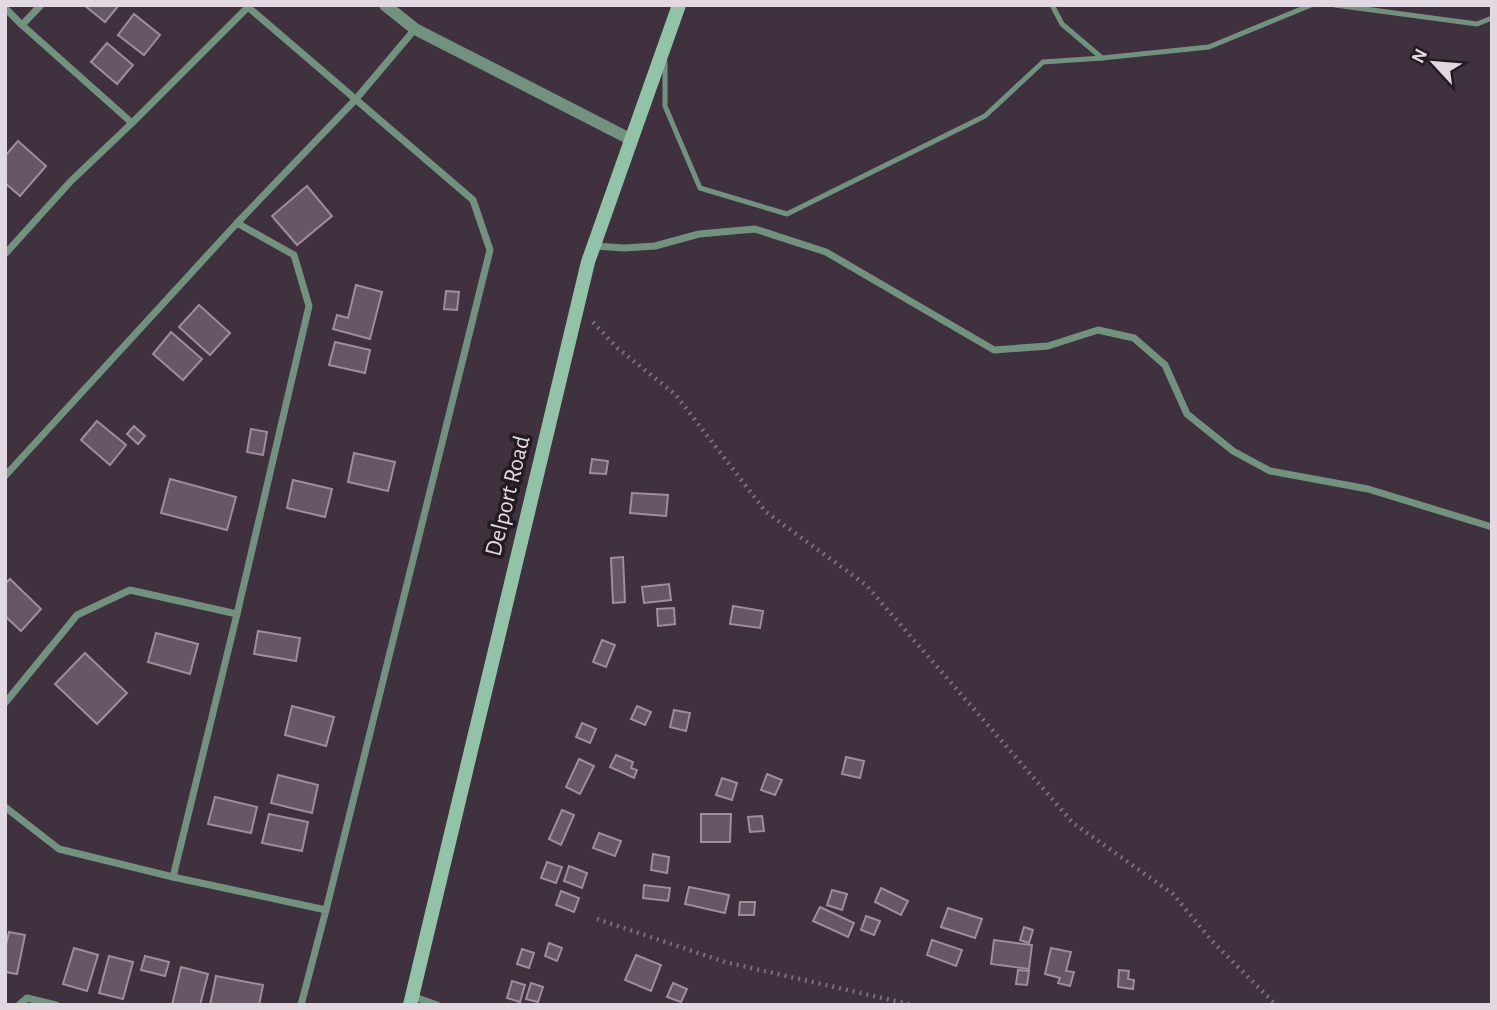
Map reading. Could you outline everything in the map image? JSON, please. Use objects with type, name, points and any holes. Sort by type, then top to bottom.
[{"type":"main road","name":"Delport Road","points":[[411,1000],[588,262],[678,5]]},
{"type":"street","points":[[22,25],[41,5]]},
{"type":"street","points":[[385,5],[415,29],[630,139]]},
{"type":"street","points":[[5,254],[71,181],[249,6],[473,200],[490,250],[301,1005]]},
{"type":"street","points":[[5,8],[132,123]]},
{"type":"street","points":[[5,476],[237,223],[356,99],[415,29]]},
{"type":"street","points":[[173,877],[309,306],[294,255],[237,223]]},
{"type":"street","points":[[595,246],[655,246],[699,234],[755,229],[826,252],[994,350],[1048,346],[1098,330],[1134,338],[1165,365],[1187,414],[1233,451],[1270,471],[1368,489],[1492,527]]},
{"type":"street","points":[[5,703],[77,615],[131,590],[237,614]]},
{"type":"street","points":[[5,807],[59,849],[326,911]]},
{"type":"street","points":[[19,1005],[27,998],[56,1005]]},
{"type":"street","points":[[411,1000],[437,1005]]},
{"type":"lane","points":[[1052,5],[1062,24],[1102,58]]},
{"type":"lane","points":[[665,44],[665,106],[700,188],[787,214],[985,116],[1043,62],[1209,47],[1311,5]]},
{"type":"lane","points":[[1335,5],[1477,24],[1492,18]]},
{"type":"path","points":[[578,306],[616,347],[675,394],[766,512],[866,585],[1073,823],[1172,894],[1212,941],[1276,1005]]},
{"type":"path","points":[[597,919],[725,962],[913,1005]]},
{"type":"building","points":[[84,5],[119,5],[105,22]]},
{"type":"building","points":[[134,14],[160,35],[144,55],[118,35]]},
{"type":"building","points":[[107,43],[133,65],[117,84],[91,62]]},
{"type":"building","points":[[18,141],[46,166],[20,196],[5,183],[5,156]]},
{"type":"building","points":[[307,186],[332,216],[297,245],[272,216]]},
{"type":"building","points":[[356,285],[382,292],[370,339],[333,329],[337,315],[348,318]]},
{"type":"building","points":[[446,291],[459,292],[457,310],[444,309]]},
{"type":"building","points":[[199,305],[230,333],[210,355],[179,327]]},
{"type":"building","points":[[171,332],[202,359],[183,380],[153,354]]},
{"type":"building","points":[[335,342],[370,350],[365,373],[329,365]]},
{"type":"building","points":[[97,421],[126,445],[110,465],[81,440]]},
{"type":"building","points":[[134,426],[145,436],[138,444],[127,434]]},
{"type":"building","points":[[251,429],[267,432],[263,455],[247,452]]},
{"type":"building","points":[[354,453],[395,462],[388,491],[348,482]]},
{"type":"building","points":[[592,459],[608,461],[606,474],[590,473]]},
{"type":"building","points":[[170,479],[236,497],[227,530],[161,513]]},
{"type":"building","points":[[293,480],[332,489],[325,517],[287,508]]},
{"type":"building","points":[[632,493],[668,495],[666,516],[630,513]]},
{"type":"building","points":[[623,557],[625,602],[613,603],[611,558]]},
{"type":"building","points":[[10,579],[41,609],[21,631],[5,616],[5,584]]},
{"type":"building","points":[[669,584],[671,600],[644,603],[642,587]]},
{"type":"building","points":[[733,606],[763,611],[760,628],[730,624]]},
{"type":"building","points":[[674,608],[675,624],[658,626],[657,609]]},
{"type":"building","points":[[258,631],[300,638],[296,661],[254,654]]},
{"type":"building","points":[[156,633],[198,644],[190,674],[148,662]]},
{"type":"building","points":[[602,640],[615,645],[606,667],[593,662]]},
{"type":"building","points":[[85,653],[127,693],[97,724],[55,684]]},
{"type":"building","points":[[292,706],[334,717],[326,746],[285,735]]},
{"type":"building","points":[[637,706],[651,712],[645,725],[631,719]]},
{"type":"building","points":[[674,710],[690,713],[686,731],[670,727]]},
{"type":"building","points":[[582,723],[596,729],[590,743],[576,737]]},
{"type":"building","points":[[616,755],[633,762],[631,768],[637,770],[634,778],[610,767]]},
{"type":"building","points":[[846,757],[864,761],[860,778],[842,774]]},
{"type":"building","points":[[579,759],[594,766],[580,794],[566,787]]},
{"type":"building","points":[[767,774],[782,780],[775,795],[761,790]]},
{"type":"building","points":[[278,775],[318,785],[312,813],[271,803]]},
{"type":"building","points":[[722,778],[737,783],[732,800],[716,795]]},
{"type":"building","points":[[215,797],[257,807],[251,833],[208,824]]},
{"type":"building","points":[[562,810],[574,815],[561,845],[549,839]]},
{"type":"building","points":[[269,814],[308,822],[302,851],[262,843]]},
{"type":"building","points":[[701,814],[731,814],[730,842],[701,842]]},
{"type":"building","points":[[762,816],[764,831],[750,832],[748,817]]},
{"type":"building","points":[[599,833],[621,841],[615,856],[593,848]]},
{"type":"building","points":[[653,854],[669,857],[667,873],[651,870]]},
{"type":"building","points":[[547,862],[562,867],[556,883],[541,878]]},
{"type":"building","points":[[569,866],[587,873],[582,888],[564,881]]},
{"type":"building","points":[[644,885],[670,888],[668,901],[643,898]]},
{"type":"building","points":[[689,887],[729,895],[725,913],[685,904]]},
{"type":"building","points":[[881,888],[908,901],[901,915],[875,902]]},
{"type":"building","points":[[832,890],[847,894],[842,910],[827,905]]},
{"type":"building","points":[[561,891],[579,898],[574,912],[556,905]]},
{"type":"building","points":[[740,902],[755,902],[754,915],[739,915]]},
{"type":"building","points":[[820,907],[854,923],[848,937],[813,921]]},
{"type":"building","points":[[948,908],[982,919],[975,938],[941,927]]},
{"type":"building","points":[[866,916],[880,921],[874,935],[861,930]]},
{"type":"building","points":[[1024,927],[1033,930],[1029,943],[1020,940]]},
{"type":"building","points":[[9,932],[25,935],[17,974],[5,972],[5,949]]},
{"type":"building","points":[[932,940],[962,950],[956,966],[927,955]]},
{"type":"building","points":[[994,940],[1032,945],[1029,969],[991,964]]},
{"type":"building","points":[[549,943],[562,948],[557,961],[545,956]]},
{"type":"building","points":[[74,948],[98,955],[87,991],[63,984]]},
{"type":"building","points":[[1051,948],[1071,952],[1066,971],[1074,972],[1070,986],[1058,983],[1060,978],[1045,974]]},
{"type":"building","points":[[522,949],[534,953],[529,968],[517,964]]},
{"type":"building","points":[[636,955],[661,965],[651,991],[625,980]]},
{"type":"building","points":[[109,956],[133,962],[123,999],[99,993]]},
{"type":"building","points":[[145,956],[169,962],[165,976],[141,970]]},
{"type":"building","points":[[181,967],[208,974],[200,1005],[172,1005]]},
{"type":"building","points":[[1018,970],[1029,971],[1027,985],[1016,984]]},
{"type":"building","points":[[1119,970],[1129,971],[1128,979],[1134,980],[1133,989],[1118,987]]},
{"type":"building","points":[[216,976],[263,985],[259,1005],[210,1005]]},
{"type":"building","points":[[512,981],[525,985],[520,1002],[507,998]]},
{"type":"building","points":[[531,983],[543,987],[538,1002],[526,999]]},
{"type":"building","points":[[673,983],[687,989],[681,1002],[667,997]]}]
